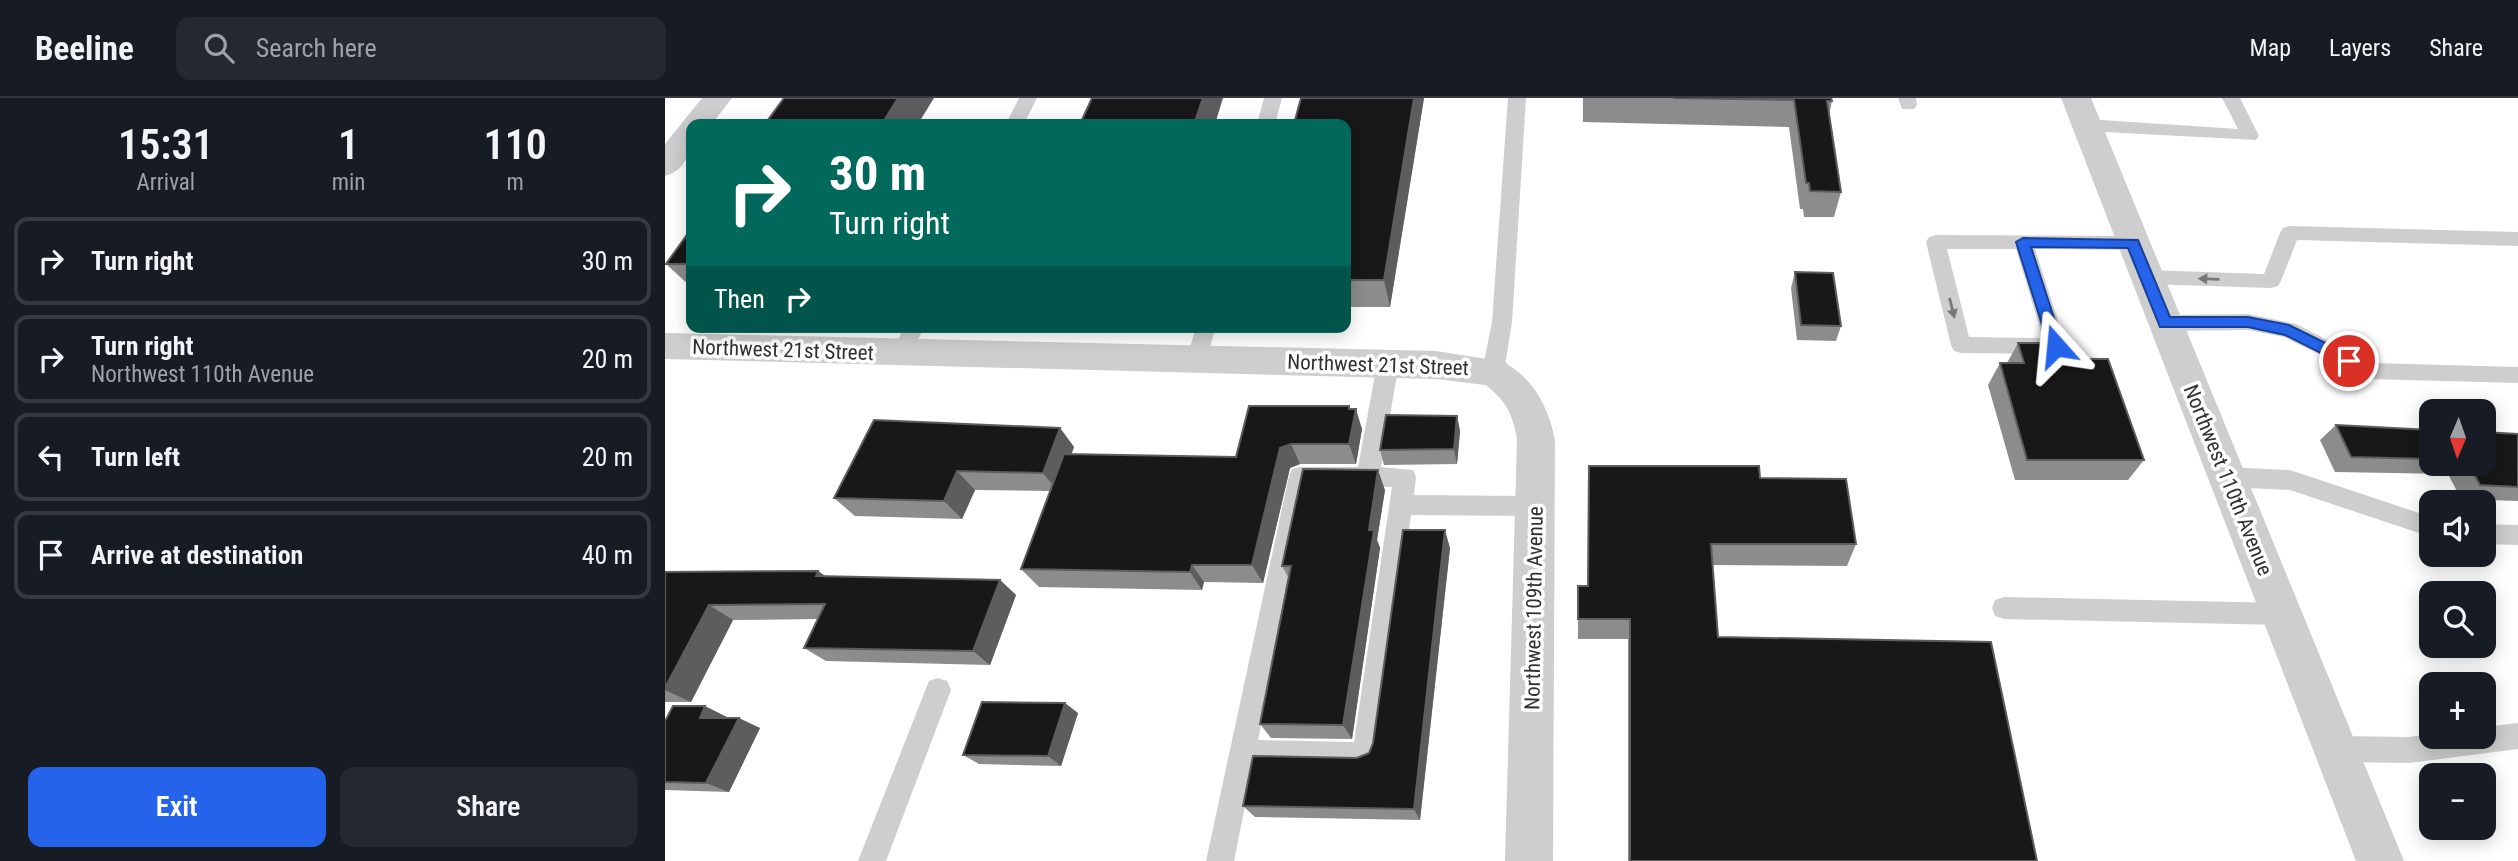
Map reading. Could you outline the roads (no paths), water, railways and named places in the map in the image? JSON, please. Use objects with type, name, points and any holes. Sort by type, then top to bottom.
[{"type":"street","points":[[701,119],[717,98]]},
{"type":"street","name":"Northwest 110th Avenue","points":[[2081,111],[2380,861]]},
{"type":"street","points":[[665,166],[686,138]]},
{"type":"street","name":"Northwest 21st Street","points":[[665,346],[908,340],[1197,361],[1455,366],[1493,372]]},
{"type":"street","name":"Northwest 109th Avenue","points":[[1493,372],[1512,386],[1522,398],[1534,423],[1537,506],[1529,861]]},
{"type":"lane","points":[[1018,119],[1028,98]]},
{"type":"lane","points":[[1267,119],[1273,98]]},
{"type":"lane","name":"Northwest 21st Street","points":[[1493,372],[1502,322],[1517,98]]},
{"type":"lane","points":[[2081,111],[2250,136],[2231,98]]},
{"type":"lane","points":[[2023,242],[2056,346],[1961,345],[1936,242],[2023,242],[2271,281],[2290,233],[2518,239]]},
{"type":"lane","points":[[2165,323],[2248,322],[2289,330],[2369,371],[2518,375]]},
{"type":"lane","points":[[1197,361],[1204,333]]},
{"type":"lane","points":[[1368,477],[1388,364]]},
{"type":"lane","points":[[1220,861],[1242,753],[1300,476],[1405,477],[1365,756],[1242,753]]},
{"type":"lane","points":[[2226,477],[2290,480],[2419,523]]},
{"type":"lane","points":[[1401,505],[1537,506]]},
{"type":"lane","points":[[2496,535],[2518,536]]},
{"type":"lane","points":[[2004,608],[2281,614]]},
{"type":"lane","points":[[871,861],[938,690]]},
{"type":"lane","points":[[2335,748],[2409,750],[2518,736]]}]
